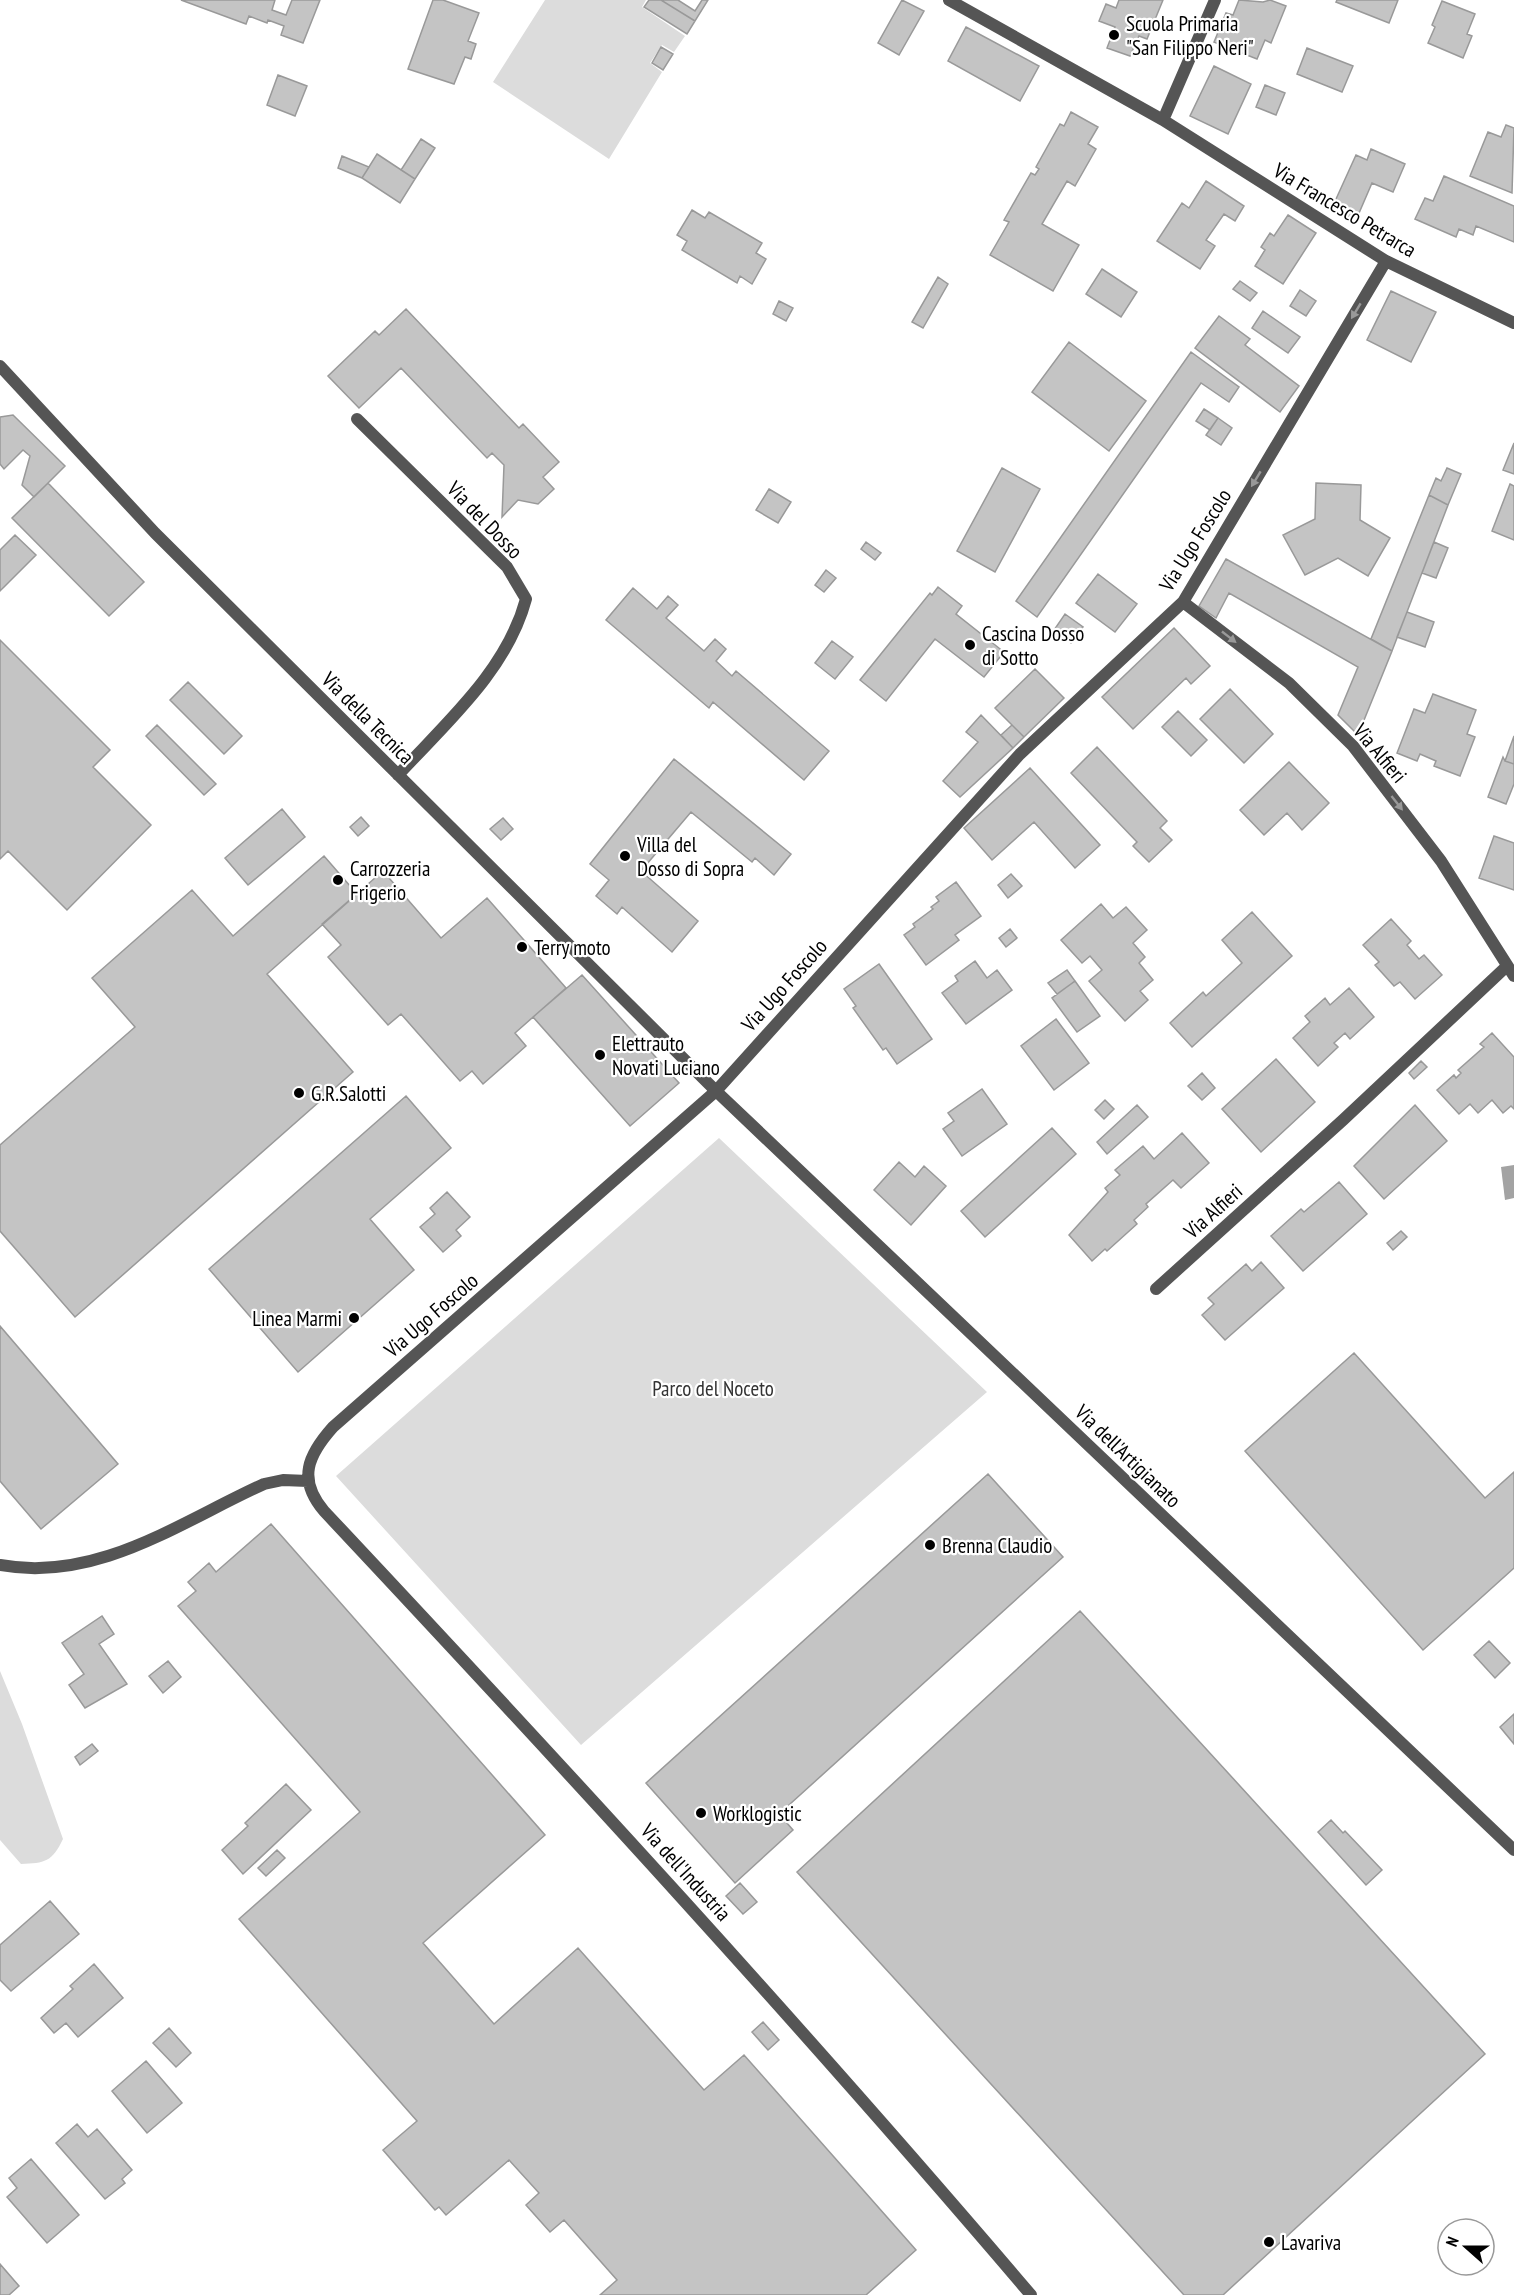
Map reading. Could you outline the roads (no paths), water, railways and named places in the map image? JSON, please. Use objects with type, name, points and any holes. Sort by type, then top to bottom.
[{"type":"street","name":"Via Francesco Petrarca","points":[[949,0],[1162,120],[1386,261],[1514,322]]},
{"type":"street","points":[[1162,120],[1215,0]]},
{"type":"street","name":"Via Ugo Foscolo","points":[[308,1481],[315,1451],[333,1426],[716,1091],[1020,754],[1183,602],[1386,261]]},
{"type":"street","name":"Via della Tecnica","points":[[0,366],[155,533],[716,1091]]},
{"type":"street","name":"Via del Dosso","points":[[357,419],[507,567],[526,599],[519,626],[495,666],[398,775]]},
{"type":"street","name":"Via Alfieri","points":[[1156,1289],[1511,971],[1441,861],[1353,746],[1289,683],[1183,602]]},
{"type":"street","name":"Via dell'Artigianato","points":[[716,1091],[1514,1850]]},
{"type":"street","points":[[0,1565],[41,1570],[88,1563],[136,1546],[264,1484],[283,1480],[308,1481]]},
{"type":"street","name":"Via dell'Industria","points":[[308,1481],[316,1501],[324,1511],[614,1820],[1031,2295]]},
{"type":"place","name":"Scuola Primaria \"San Filippo Neri\"","points":[[1114,35]]},
{"type":"place","name":"Cascina Dosso di Sotto","points":[[970,645]]},
{"type":"place","name":"Villa del Dosso di Sopra","points":[[625,856]]},
{"type":"place","name":"Carrozzeria Frigerio","points":[[338,880]]},
{"type":"place","name":"Terry moto","points":[[522,947]]},
{"type":"place","name":"Elettrauto Novati Luciano","points":[[600,1055]]},
{"type":"place","name":"G.R.Salotti","points":[[299,1093]]},
{"type":"place","name":"Linea Marmi","points":[[354,1318]]},
{"type":"place","name":"Brenna Claudio","points":[[930,1545]]},
{"type":"place","name":"Worklogistic","points":[[701,1813]]},
{"type":"place","name":"Lavariva","points":[[1269,2242]]},
{"type":"park label","name":"Parco del Noceto","points":[[713,1388]]}]
